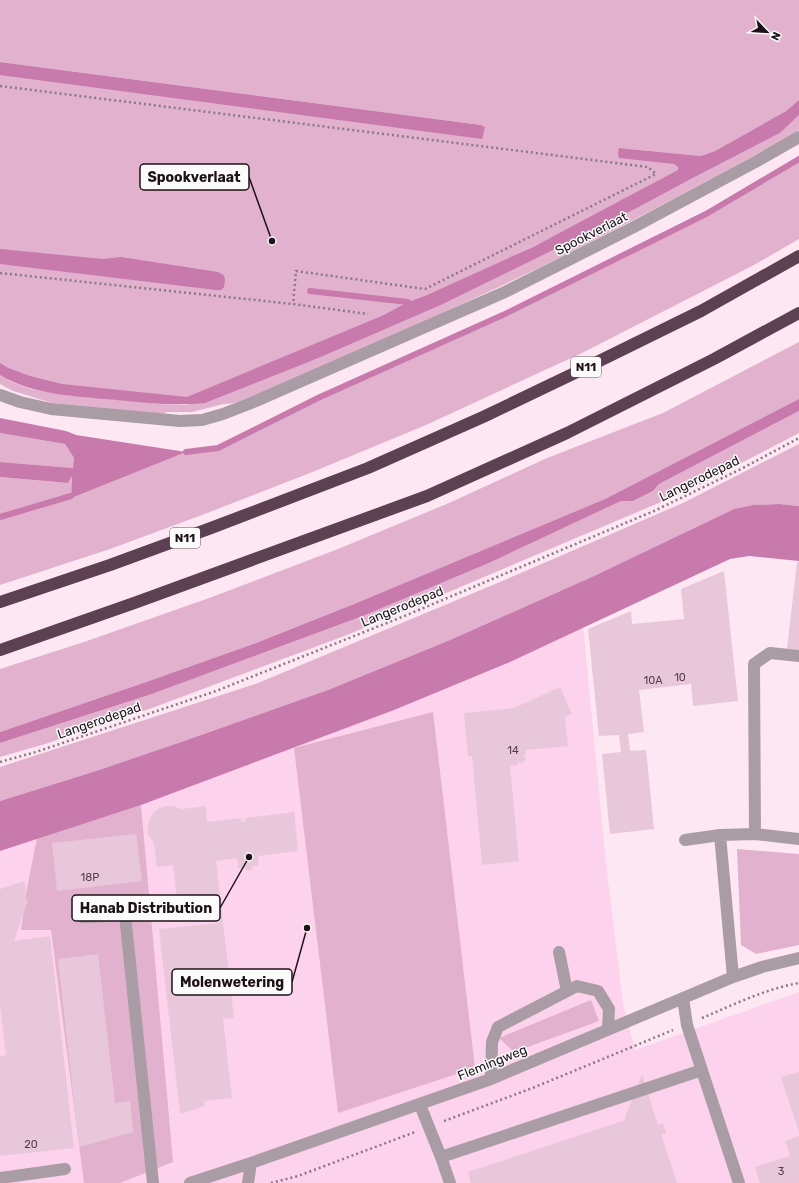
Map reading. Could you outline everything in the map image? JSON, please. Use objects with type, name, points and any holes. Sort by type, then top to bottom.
[{"type":"highway","name":"N11","points":[[0,602],[168,544],[368,468],[483,417],[701,311],[799,256]]},
{"type":"highway","points":[[0,650],[427,496],[567,433],[714,359],[799,313]]},
{"type":"street","name":"Spookverlaat","points":[[0,395],[20,402],[51,409],[180,421],[202,420],[223,414],[505,292],[632,228],[799,138]]},
{"type":"street","points":[[755,834],[754,664],[770,652],[799,656]]},
{"type":"street","points":[[686,840],[720,835],[755,834],[799,839]]},
{"type":"street","points":[[720,835],[733,977]]},
{"type":"street","points":[[83,917],[125,915],[153,1183]]},
{"type":"street","points":[[559,952],[567,991]]},
{"type":"street","name":"Flemingweg","points":[[190,1183],[420,1105],[491,1079],[733,977],[762,966],[799,958]]},
{"type":"street","points":[[491,1079],[492,1042],[498,1027],[577,986],[598,991],[609,1009],[608,1029]]},
{"type":"street","points":[[683,998],[687,1025],[739,1183]]},
{"type":"street","points":[[441,1157],[702,1070]]},
{"type":"street","points":[[420,1105],[450,1183]]},
{"type":"street","points":[[248,1183],[252,1163]]},
{"type":"street","points":[[0,1178],[65,1169]]},
{"type":"path","points":[[0,86],[648,167],[656,174],[425,289],[296,271],[292,304]]},
{"type":"path","points":[[0,273],[292,304],[368,314]]},
{"type":"path","name":"Langerodepad","points":[[0,762],[36,752],[216,691],[402,617],[654,511],[741,469],[799,438]]},
{"type":"path","points":[[271,1183],[298,1176],[535,1087],[687,1025],[734,1004],[778,987],[799,983]]},
{"type":"shaded area","points":[[0,0],[799,0],[799,100],[786,111],[715,151],[701,156],[619,148],[700,164],[389,318],[186,399],[62,389],[0,366],[0,69],[485,127],[481,125],[0,62]]},
{"type":"shaded area","points":[[0,62],[481,125],[485,127],[482,139],[0,75]]},
{"type":"shaded area","points":[[799,100],[799,115],[780,133],[637,208],[441,305],[321,357],[205,403],[160,404],[56,394],[27,387],[0,375],[0,363],[8,368],[30,376],[62,384],[187,397],[384,315],[408,302],[425,296],[533,247],[678,170],[678,167],[674,164],[619,158],[619,148],[701,156],[715,151],[786,111]]},
{"type":"shaded area","points":[[799,115],[799,130],[792,135],[603,236],[527,274],[431,318],[287,382],[234,403],[192,412],[167,412],[163,414],[52,403],[13,391],[0,384],[0,375],[12,382],[31,389],[59,394],[160,404],[186,405],[321,357],[441,305],[582,236],[780,133]]},
{"type":"shaded area","points":[[799,159],[799,239],[754,265],[584,352],[426,425],[310,473],[202,515],[110,549],[0,585],[0,477],[68,483],[72,474],[71,496],[186,452],[218,448],[320,397],[505,314],[706,214]]},
{"type":"shaded area","points":[[0,249],[103,259],[121,257],[218,272],[224,276],[224,287],[221,290],[216,290],[0,264]]},
{"type":"shaded area","points":[[799,342],[799,399],[605,499],[354,604],[256,643],[0,732],[0,669],[84,642],[212,597],[338,549],[449,503],[547,458],[663,413]]},
{"type":"shaded area","points":[[799,399],[799,411],[659,484],[653,491],[633,501],[621,501],[489,563],[363,616],[152,694],[0,743],[0,732],[256,643],[354,604],[605,499]]},
{"type":"shaded area","points":[[799,411],[799,433],[687,491],[347,635],[152,708],[45,744],[0,757],[0,743],[152,694],[363,616],[489,563],[621,501],[633,501],[653,491],[659,484]]},
{"type":"shaded area","points":[[0,418],[66,431],[76,435],[186,452],[71,498],[72,476],[68,483],[0,477],[0,462],[73,468],[74,458],[65,444],[0,433]]},
{"type":"shaded area","points":[[0,433],[65,444],[74,458],[73,468],[0,462]]},
{"type":"shaded area","points":[[799,444],[799,506],[779,504],[753,505],[734,509],[594,576],[450,640],[328,690],[96,771],[0,801],[0,767],[258,683],[500,582],[683,503]]},
{"type":"shaded area","points":[[779,504],[799,506],[799,561],[749,556],[730,559],[510,662],[394,710],[141,805],[0,851],[0,801],[96,771],[328,690],[450,640],[594,576],[734,509],[753,505]]},
{"type":"shaded area","points":[[581,604],[606,864],[623,1004],[635,1050],[799,992],[799,1183],[0,1183],[0,831]]},
{"type":"shaded area","points":[[433,712],[475,1068],[338,1113],[294,748]]},
{"type":"shaded area","points":[[141,805],[173,1162],[120,1183],[84,1183],[51,930],[21,930],[26,894],[37,838]]},
{"type":"shaded area","points":[[737,849],[799,854],[799,945],[756,954],[741,945]]},
{"type":"shaded area","points":[[591,1000],[599,1021],[514,1052],[499,1038]]},
{"type":"building","points":[[797,562],[799,562],[799,650],[787,649]]},
{"type":"building","points":[[724,571],[738,701],[693,706],[691,684],[639,690],[644,732],[628,734],[630,751],[646,750],[654,829],[610,834],[602,754],[621,752],[619,735],[599,736],[588,629],[631,611],[632,624],[684,619],[681,589]]},
{"type":"building","points":[[560,687],[572,714],[565,717],[568,746],[525,750],[526,754],[523,757],[526,759],[521,764],[519,762],[517,765],[510,766],[519,861],[482,865],[472,756],[468,756],[464,713],[514,708]]},
{"type":"building","points":[[165,806],[173,806],[182,809],[206,806],[207,822],[241,818],[241,822],[246,821],[245,818],[294,812],[298,851],[258,856],[259,866],[253,866],[249,871],[245,868],[238,868],[237,858],[216,861],[234,1018],[223,1019],[232,1098],[204,1101],[205,1106],[180,1114],[159,929],[218,923],[215,903],[178,907],[173,865],[157,867],[154,843],[148,834],[148,824],[152,814]]},
{"type":"building","points":[[136,834],[142,881],[57,891],[52,843]]},
{"type":"building","points":[[24,881],[26,888],[25,899],[28,900],[14,941],[50,936],[74,1148],[0,1156],[0,1056],[6,1055],[0,1006],[0,889]]},
{"type":"building","points":[[98,954],[115,1103],[130,1101],[133,1132],[79,1147],[58,959]]},
{"type":"building","points":[[799,1072],[799,1132],[781,1077]]},
{"type":"building","points":[[642,1075],[658,1125],[663,1124],[666,1133],[661,1134],[677,1183],[471,1183],[468,1172],[626,1120],[625,1117]]},
{"type":"building","points":[[799,1136],[799,1183],[760,1183],[755,1167],[790,1156],[785,1141]]},
{"type":"waterway","points":[[186,452],[218,448],[320,397],[505,314],[706,214],[799,159]]},
{"type":"waterway","points":[[310,291],[408,302]]},
{"type":"waterway","points":[[0,517],[71,496]]},
{"type":"place","name":"Spookverlaat","points":[[272,241]]},
{"type":"place","name":"Hanab Distribution","points":[[249,857]]},
{"type":"place","name":"Molenwetering","points":[[307,928]]}]
